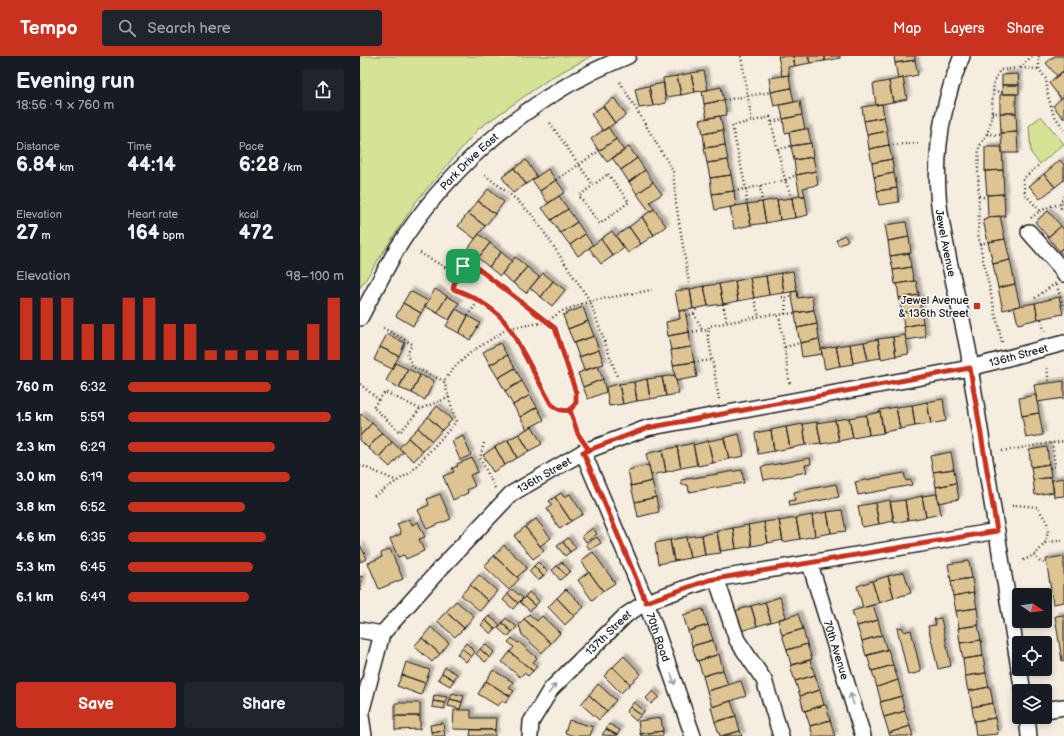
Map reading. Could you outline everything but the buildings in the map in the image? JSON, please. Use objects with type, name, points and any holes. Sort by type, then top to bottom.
[{"type":"street","name":"Park Drive East","points":[[360,318],[398,248],[427,207],[474,155],[525,113],[550,96],[591,72],[628,56]]},
{"type":"street","name":"Jewel Avenue","points":[[962,56],[951,87],[943,120],[938,159],[938,192],[944,234],[970,354],[970,368],[1014,636]]},
{"type":"street","points":[[1030,228],[1064,274]]},
{"type":"street","name":"136th Street","points":[[382,634],[439,570],[512,494],[586,451],[647,428],[970,368],[1064,343]]},
{"type":"street","name":"70th Road","points":[[586,451],[646,602],[693,736]]},
{"type":"street","name":"137th Street","points":[[530,729],[551,689],[626,615],[646,602],[716,578],[810,564],[997,531]]},
{"type":"street","name":"70th Avenue","points":[[810,564],[863,736]]},
{"type":"street","points":[[716,578],[737,640],[764,680],[781,736]]},
{"type":"street","points":[[360,630],[382,634],[360,711],[364,736]]},
{"type":"street","points":[[1052,709],[1064,707]]},
{"type":"street","points":[[1028,724],[1029,736]]},
{"type":"path","points":[[741,56],[752,121]]},
{"type":"path","points":[[1020,68],[1032,56]]},
{"type":"path","points":[[1039,56],[1039,69],[1046,79],[1048,96],[1053,113],[1064,130]]},
{"type":"path","points":[[1002,342],[978,233],[979,147],[987,134],[992,121],[994,82],[1000,70],[1020,68],[1039,69]]},
{"type":"path","points":[[620,82],[673,171],[676,203],[688,283]]},
{"type":"path","points":[[993,91],[1002,92]]},
{"type":"path","points":[[724,100],[771,92]]},
{"type":"path","points":[[992,113],[1000,113]]},
{"type":"path","points":[[747,204],[746,189],[732,126],[770,117],[785,180],[792,198]]},
{"type":"path","points":[[772,122],[782,119]]},
{"type":"path","points":[[550,123],[593,185]]},
{"type":"path","points":[[987,134],[1001,135]]},
{"type":"path","points":[[889,145],[920,143]]},
{"type":"path","points":[[778,150],[792,146]]},
{"type":"path","points":[[556,180],[599,151]]},
{"type":"path","points":[[1040,164],[1023,179],[1025,194],[1040,211]]},
{"type":"path","points":[[608,174],[629,202],[600,224],[579,196],[593,185],[608,174]]},
{"type":"path","points":[[734,191],[785,180],[796,174]]},
{"type":"path","points":[[485,175],[517,200],[534,217],[590,301],[617,376]]},
{"type":"path","points":[[760,186],[762,202]]},
{"type":"path","points":[[978,196],[987,198]]},
{"type":"path","points":[[1064,196],[1061,204],[1061,208],[1064,211]]},
{"type":"path","points":[[1030,228],[1031,218],[1040,211],[1051,206],[1061,204]]},
{"type":"path","points":[[980,244],[988,242]]},
{"type":"path","points":[[420,253],[457,274]]},
{"type":"path","points":[[472,264],[555,328],[576,393],[576,403],[570,410],[565,411],[557,409],[551,404],[509,328],[496,312],[478,301],[453,289],[457,274],[463,266],[472,264]]},
{"type":"path","points":[[1035,298],[1056,283],[1064,308]]},
{"type":"path","points":[[444,381],[455,367],[471,352],[509,328],[546,322],[562,310],[590,301],[652,290]]},
{"type":"path","points":[[782,296],[786,298],[792,296]]},
{"type":"path","points":[[754,298],[759,317]]},
{"type":"path","points":[[785,314],[786,298]]},
{"type":"path","points":[[468,316],[478,301]]},
{"type":"path","points":[[723,304],[727,323]]},
{"type":"path","points":[[686,316],[694,314],[697,308]]},
{"type":"path","points":[[719,399],[708,335],[709,326],[773,314],[795,313]]},
{"type":"path","points":[[694,314],[703,331]]},
{"type":"path","points":[[777,315],[780,320],[785,347],[790,386]]},
{"type":"path","points":[[1042,319],[1045,335]]},
{"type":"path","points":[[374,496],[411,472],[456,422],[450,397],[444,381],[413,367],[407,355],[412,344],[383,328]]},
{"type":"path","points":[[689,332],[709,330]]},
{"type":"path","points":[[785,347],[800,343]]},
{"type":"path","points":[[694,362],[713,360]]},
{"type":"path","points":[[1047,368],[1049,383]]},
{"type":"path","points":[[360,384],[379,400]]},
{"type":"path","points":[[420,409],[385,392],[373,407],[400,432],[420,409],[450,397]]},
{"type":"path","points":[[570,410],[578,434],[586,451]]},
{"type":"path","points":[[1002,451],[1064,441]]},
{"type":"path","points":[[484,443],[480,458],[497,490]]},
{"type":"path","points":[[1050,468],[1055,466],[1052,443]]},
{"type":"path","points":[[360,465],[397,481]]},
{"type":"path","points":[[1012,506],[1037,507],[1047,522],[1048,532],[1045,543],[1034,555],[1022,561]]},
{"type":"path","points":[[1045,543],[1064,540]]},
{"type":"path","points":[[1034,555],[1040,562],[1047,563]]},
{"type":"green space","points":[[360,56],[592,56],[552,77],[478,129],[415,203],[360,288]]},
{"type":"green space","points":[[1041,116],[1064,144],[1040,164],[1031,153],[1029,126]]},
{"type":"place","name":"Jewel Avenue & 136th Street","points":[[977,306]]},
{"type":"route","points":[[463,266],[457,274],[453,289],[473,298],[496,312],[513,334],[551,404],[557,409],[565,411],[570,410],[578,434],[589,450],[583,452],[646,602],[709,580],[997,531],[970,368],[647,428],[589,450],[578,434],[570,410],[576,403],[576,393],[555,328],[472,264],[463,266]]}]
